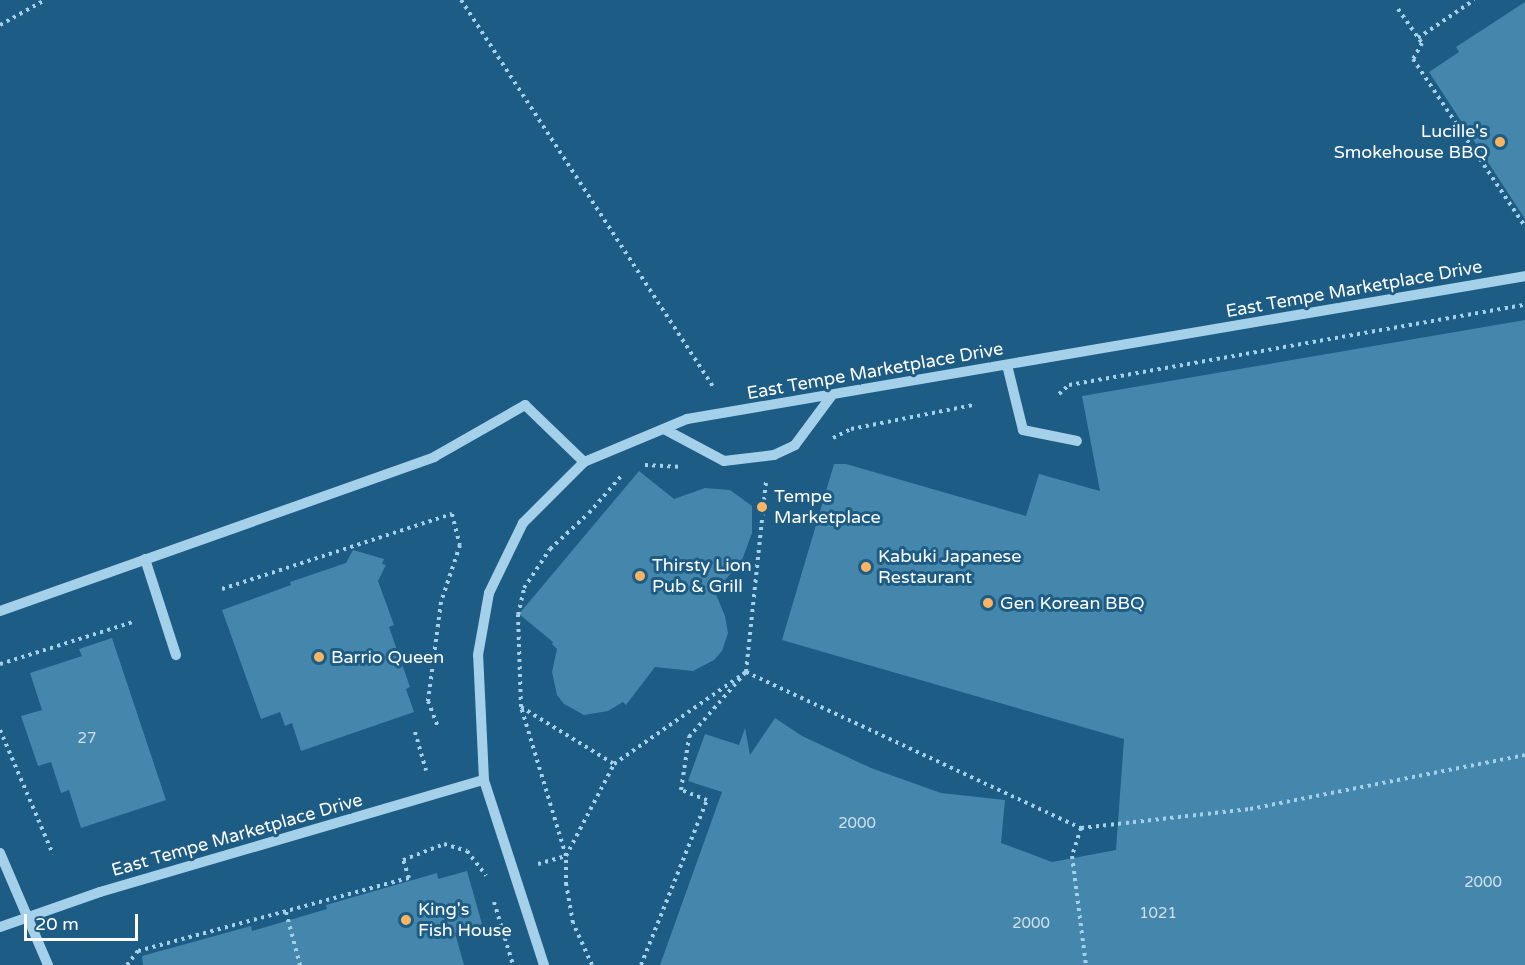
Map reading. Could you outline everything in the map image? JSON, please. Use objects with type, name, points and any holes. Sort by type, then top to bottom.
[{"type":"lane","name":"East Tempe Marketplace Drive","points":[[544,965],[484,780],[478,655],[489,593],[523,523],[584,462],[687,419],[1525,276]]},
{"type":"lane","points":[[1007,365],[1023,430],[1077,441]]},
{"type":"lane","points":[[664,429],[724,460],[774,455],[795,445],[832,395]]},
{"type":"lane","points":[[0,610],[434,457],[525,405],[584,462]]},
{"type":"lane","points":[[145,559],[176,655]]},
{"type":"lane","name":"East Tempe Marketplace Drive","points":[[0,927],[100,892],[484,780]]},
{"type":"lane","points":[[0,853],[48,965]]},
{"type":"path","points":[[0,25],[45,0]]},
{"type":"path","points":[[461,0],[713,387]]},
{"type":"path","points":[[1418,38],[1474,0]]},
{"type":"path","points":[[1398,9],[1422,43],[1413,58],[1525,226]]},
{"type":"path","points":[[1059,394],[1069,385],[1525,305]]},
{"type":"path","points":[[823,444],[851,429],[973,405]]},
{"type":"path","points":[[637,466],[683,468]]},
{"type":"path","points":[[592,965],[573,922],[566,885],[566,856],[521,707],[518,615],[524,588],[550,549],[629,471]]},
{"type":"path","points":[[641,965],[707,800],[681,790],[689,737],[746,672],[766,497],[766,474],[758,478]]},
{"type":"path","points":[[222,589],[452,514],[460,545],[441,602],[428,701],[437,725]]},
{"type":"path","points":[[0,664],[133,622]]},
{"type":"path","points":[[538,864],[566,856],[614,764],[746,672]]},
{"type":"path","points":[[746,672],[1082,828],[1251,809],[1525,755]]},
{"type":"path","points":[[521,707],[614,764]]},
{"type":"path","points":[[0,730],[53,854]]},
{"type":"path","points":[[415,732],[426,770]]},
{"type":"path","points":[[1082,828],[1072,856],[1086,965]]},
{"type":"path","points":[[127,965],[138,951],[409,878],[403,860],[444,844],[467,851],[478,862],[490,886]]},
{"type":"path","points":[[493,898],[513,965]]},
{"type":"path","points":[[286,912],[300,965]]},
{"type":"building","name":"Lucille's Smokehouse BBQ","points":[[1525,2],[1525,219],[1429,72],[1459,52],[1456,47]]},
{"type":"building","points":[[1525,320],[1525,965],[660,965],[722,792],[688,781],[705,734],[739,745],[745,728],[750,755],[775,718],[802,736],[871,768],[941,793],[1005,800],[1001,843],[1052,862],[1116,850],[1124,739],[782,640],[834,464],[846,464],[1026,516],[1039,474],[1100,491],[1082,396]]},
{"type":"building","name":"Thirsty Lion Pub & Grill","points":[[639,471],[674,499],[705,488],[730,490],[752,506],[752,533],[742,560],[715,592],[725,616],[728,633],[722,651],[714,660],[693,671],[655,667],[626,705],[623,702],[608,711],[584,715],[564,704],[557,695],[552,672],[557,649],[552,644],[553,642],[519,614]]},
{"type":"building","name":"Barrio Queen","points":[[353,550],[384,559],[382,564],[386,565],[378,581],[394,625],[389,627],[410,687],[406,689],[414,712],[301,751],[292,723],[285,726],[280,712],[261,719],[222,610],[291,585],[290,582],[346,563]]},
{"type":"building","points":[[112,638],[166,800],[81,828],[69,790],[61,793],[51,762],[38,766],[21,716],[42,710],[30,673],[82,656],[79,649]]},
{"type":"building","name":"King's Fish House","points":[[467,871],[482,924],[455,933],[464,965],[143,965],[142,956],[251,926],[252,931],[327,909],[326,905],[437,873],[438,879]]},
{"type":"place","name":"Lucille's Smokehouse BBQ","points":[[1500,142]]},
{"type":"place","name":"Tempe Marketplace","points":[[762,507]]},
{"type":"place","name":"Kabuki Japanese Restaurant","points":[[866,567]]},
{"type":"place","name":"Thirsty Lion Pub & Grill","points":[[640,576]]},
{"type":"place","name":"Gen Korean BBQ","points":[[988,603]]},
{"type":"place","name":"Barrio Queen","points":[[319,657]]},
{"type":"place","name":"King's Fish House","points":[[406,920]]}]
